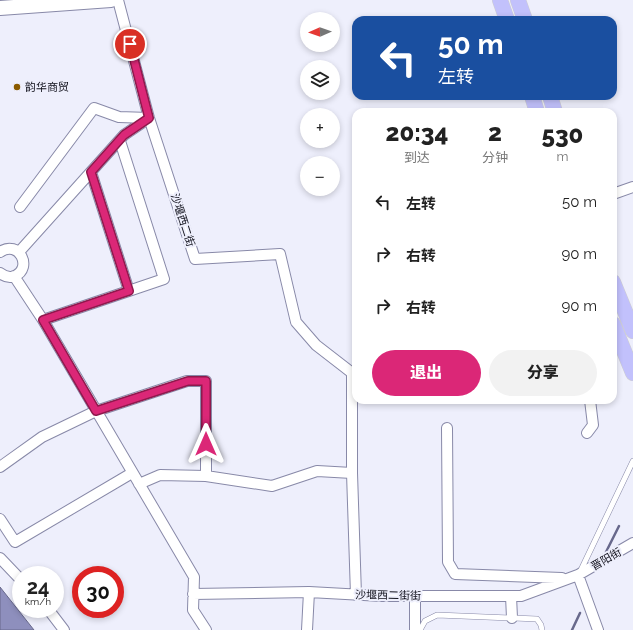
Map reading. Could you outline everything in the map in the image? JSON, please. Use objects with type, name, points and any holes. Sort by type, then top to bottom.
[{"type":"main road","points":[[500,0],[506,16]]},
{"type":"main road","points":[[518,0],[524,16]]},
{"type":"main road","points":[[617,292],[633,331]]},
{"type":"main road","points":[[617,334],[633,373]]},
{"type":"street","points":[[0,8],[15,3],[111,0]]},
{"type":"street","name":"沙堰西二街","points":[[118,0],[149,118],[195,259],[280,254],[296,322],[316,345],[352,373]]},
{"type":"street","points":[[20,207],[94,108],[119,117],[149,118]]},
{"type":"street","points":[[19,252],[124,135],[149,118]]},
{"type":"street","points":[[43,320],[164,279],[120,141]]},
{"type":"street","points":[[91,172],[129,291]]},
{"type":"street","points":[[617,193],[633,187]]},
{"type":"street","points":[[0,252],[8,248],[16,250],[19,252],[23,260],[23,268],[18,274],[6,277],[0,274]]},
{"type":"street","points":[[14,276],[43,320],[194,577],[193,610],[206,630]]},
{"type":"street","points":[[0,467],[42,437],[96,411],[188,381],[206,381],[206,476]]},
{"type":"street","points":[[353,404],[352,473],[356,595]]},
{"type":"street","points":[[587,433],[593,425],[590,404]]},
{"type":"street","points":[[447,428],[448,562],[456,574],[568,579]]},
{"type":"street","points":[[139,484],[160,475],[206,476],[272,486],[317,471],[352,473]]},
{"type":"street","points":[[0,519],[15,542],[132,473]]},
{"type":"street","name":"晋阳街","points":[[578,575],[633,543]]},
{"type":"street","points":[[0,558],[12,571]]},
{"type":"street","points":[[578,575],[598,630]]},
{"type":"street","name":"沙堰西二街街","points":[[193,594],[309,592],[356,595],[521,596],[578,575]]},
{"type":"street","points":[[307,630],[309,592]]},
{"type":"street","points":[[415,596],[415,630]]},
{"type":"street","points":[[511,596],[512,618]]},
{"type":"street","points":[[55,618],[64,630]]},
{"type":"lane","points":[[578,575],[633,461]]},
{"type":"lane","points":[[420,630],[425,621],[437,615],[537,618],[542,630]]},
{"type":"water","points":[[0,587],[12,602],[12,618],[25,618],[34,630],[0,630]]},
{"type":"waterway","points":[[606,552],[619,526]]},
{"type":"waterway","points":[[572,630],[580,613]]},
{"type":"place","name":"韵华商贸","points":[[17,87]]},
{"type":"route","points":[[130,44],[149,118],[124,135],[91,172],[129,291],[43,320],[96,411],[188,381],[206,381],[206,444]]}]
